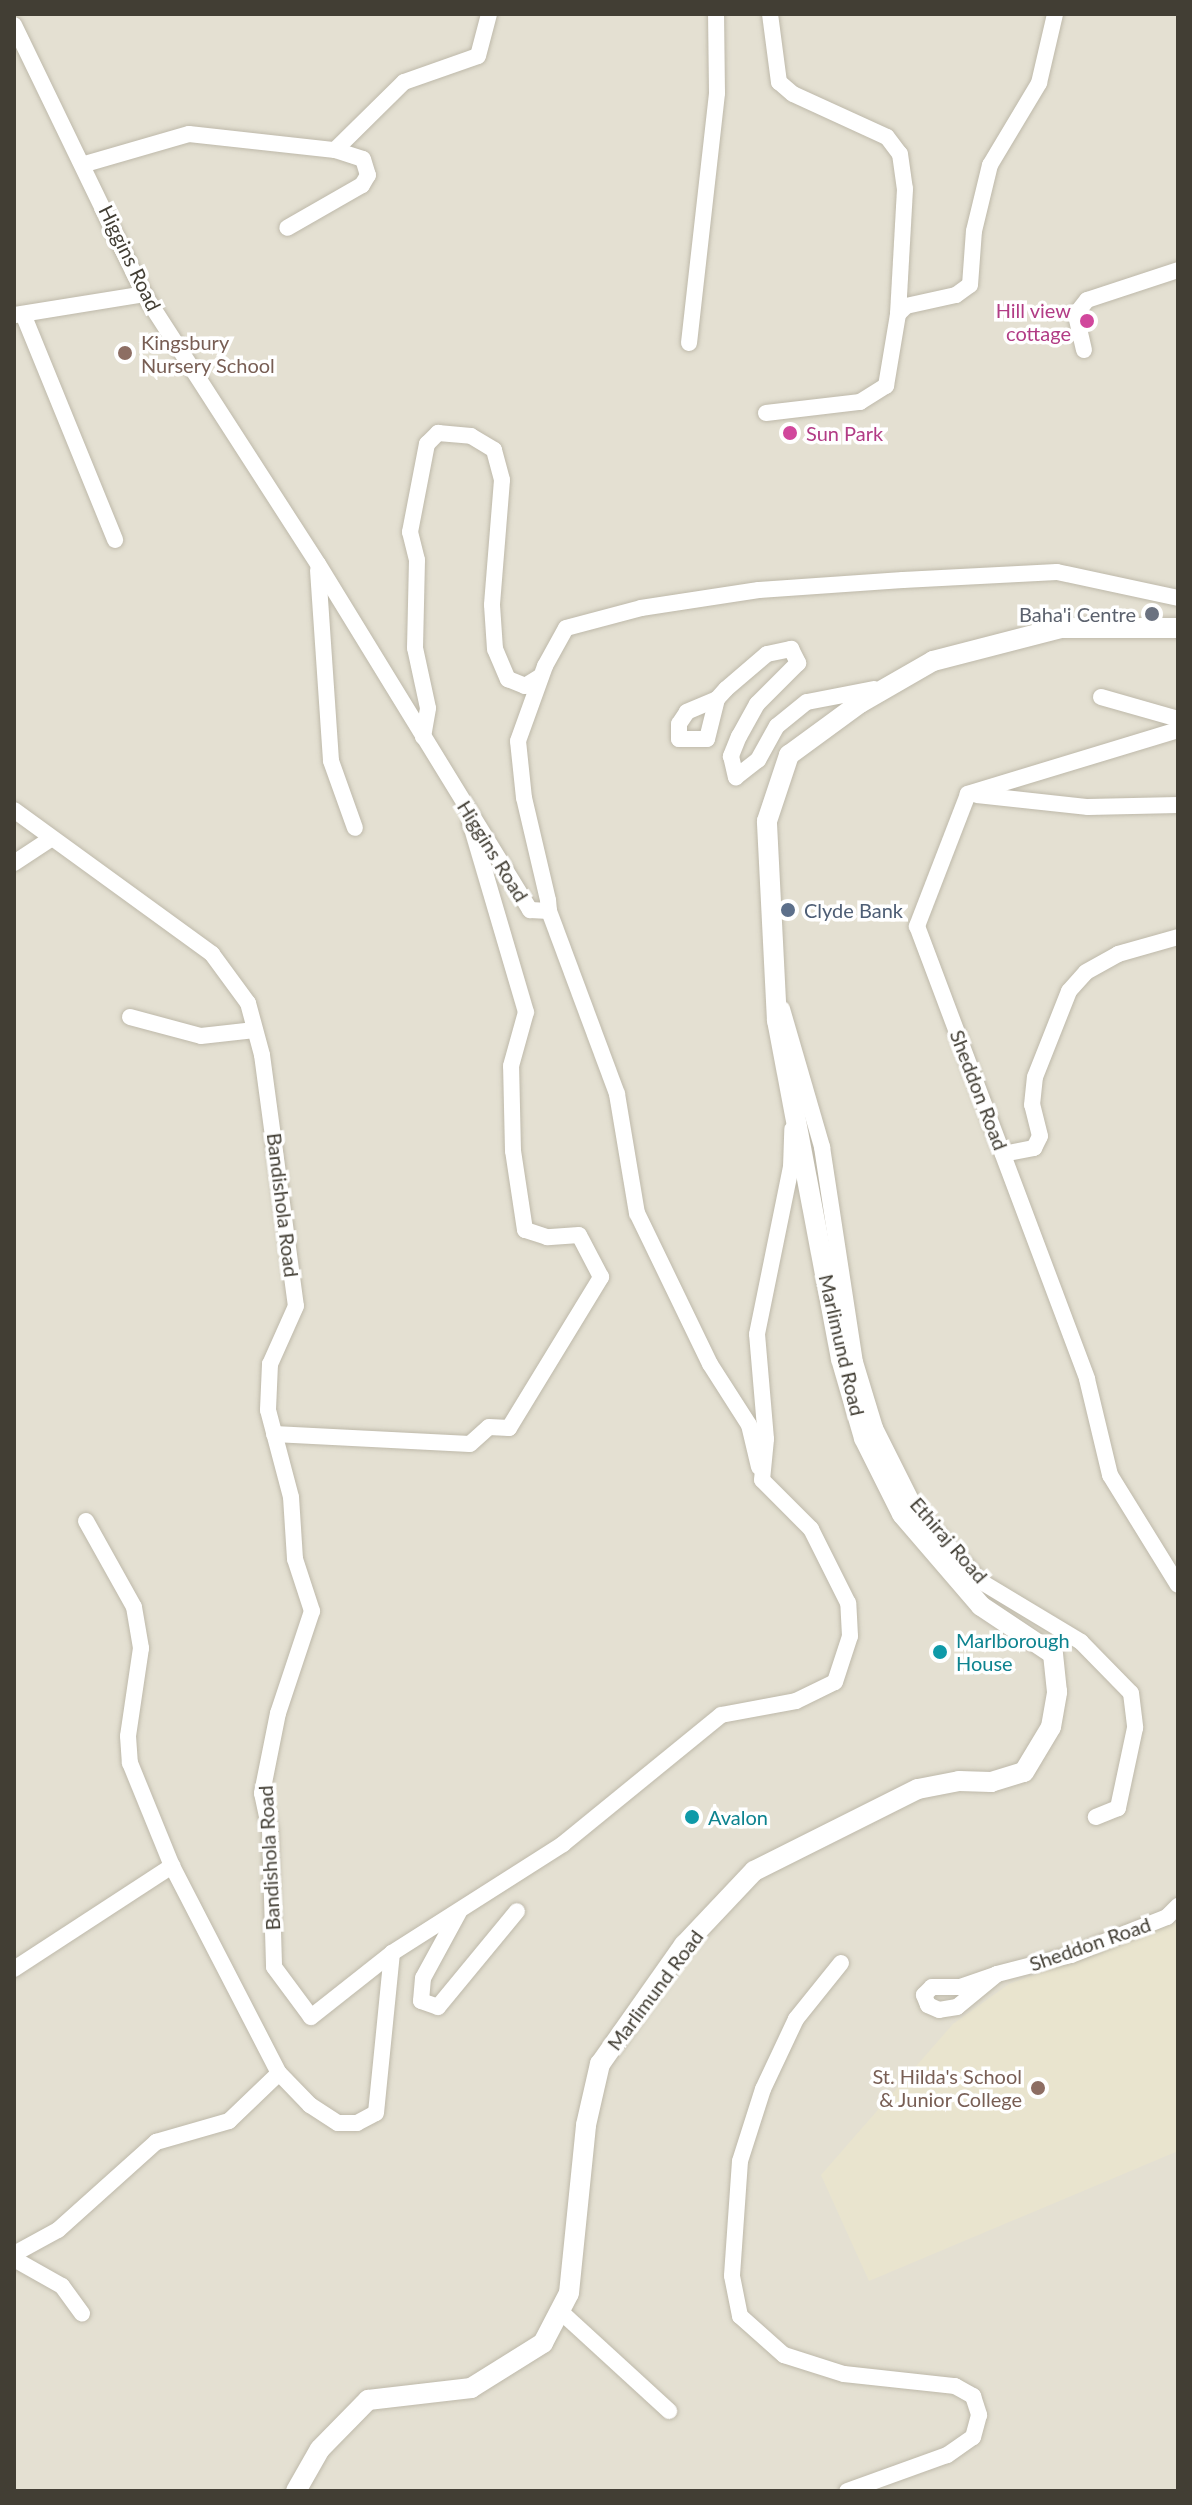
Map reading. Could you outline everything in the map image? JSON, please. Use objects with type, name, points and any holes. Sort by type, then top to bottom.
[{"type":"street","points":[[335,150],[404,82],[478,56],[489,14]]},
{"type":"street","points":[[689,343],[717,93],[716,14]]},
{"type":"street","points":[[766,413],[860,402],[886,386],[898,314],[905,189],[900,154],[887,137],[793,94],[779,82],[770,14]]},
{"type":"street","points":[[898,314],[906,306],[956,295],[970,285],[974,231],[990,165],[1039,83],[1055,14]]},
{"type":"street","name":"Higgins Road","points":[[14,25],[85,164],[144,294],[318,564],[530,910],[549,911],[524,798],[518,741],[541,676],[566,628],[641,608],[759,590],[1057,572],[1178,598]]},
{"type":"street","points":[[85,164],[189,134],[335,150],[363,159],[366,180],[287,228]]},
{"type":"street","points":[[1084,350],[1076,314],[1087,300],[1178,270]]},
{"type":"street","points":[[115,540],[18,315],[144,294]]},
{"type":"street","points":[[423,737],[428,708],[415,648],[417,560],[410,532],[427,444],[438,433],[471,436],[494,450],[502,480],[492,605],[495,649],[508,679],[525,686],[541,676]]},
{"type":"street","points":[[318,564],[331,761],[355,828]]},
{"type":"street","name":"Marlimund Road","points":[[296,2491],[320,2449],[368,2400],[471,2388],[543,2343],[569,2293],[586,2125],[600,2064],[684,1945],[754,1871],[918,1789],[959,1781],[991,1782],[1024,1772],[1051,1727],[1057,1692],[1053,1654],[971,1594],[902,1514],[864,1438],[841,1359],[777,1021],[779,1000],[767,821],[789,755],[860,703],[906,680],[933,661],[1061,628],[1178,628]]},
{"type":"street","points":[[717,699],[767,654],[791,649],[798,663],[757,704],[739,736],[731,756],[736,777],[758,760],[777,726],[807,702],[906,680]]},
{"type":"street","points":[[1101,697],[1178,719]]},
{"type":"street","points":[[968,794],[1178,730]]},
{"type":"street","points":[[968,794],[1088,807],[1178,805]]},
{"type":"street","name":"Sheddon Road","points":[[968,794],[917,926],[1087,1379],[1110,1475],[1178,1585]]},
{"type":"street","points":[[274,1434],[470,1444],[489,1427],[509,1428],[601,1277],[579,1235],[547,1237],[525,1230],[513,1151],[511,1066],[526,1012],[465,806]]},
{"type":"street","name":"Bandishola Road","points":[[14,810],[212,954],[248,1003],[255,1030],[290,1236],[296,1306],[270,1364],[268,1410],[291,1497],[295,1559],[312,1611],[278,1713],[262,1793],[270,1830],[274,1967],[311,2017],[392,1953],[563,1844],[721,1715],[796,1701],[835,1682],[850,1636],[848,1603],[811,1529],[762,1480]]},
{"type":"street","points":[[14,863],[52,838]]},
{"type":"street","points":[[549,911],[617,1094],[637,1213],[710,1364],[749,1425],[762,1480]]},
{"type":"street","points":[[1003,1154],[1034,1148],[1040,1136],[1032,1105],[1035,1077],[1069,991],[1086,972],[1118,954],[1178,937]]},
{"type":"street","name":"Ethiraj Road","points":[[779,1000],[822,1147],[855,1362],[875,1428],[909,1495],[980,1581],[1081,1642],[1131,1693],[1135,1728],[1118,1808],[1096,1817]]},
{"type":"street","points":[[130,1017],[201,1036],[255,1030]]},
{"type":"street","points":[[762,1480],[766,1439],[757,1334],[791,1167],[793,1095]]},
{"type":"street","points":[[86,1521],[134,1607],[141,1648],[128,1736],[130,1763],[172,1866],[279,2073],[310,2105],[338,2123],[357,2123],[376,2113],[392,1953]]},
{"type":"street","points":[[14,1969],[172,1866]]},
{"type":"street","name":"Sheddon Road","points":[[997,1974],[1071,1955],[1167,1917],[1178,1906]]},
{"type":"street","points":[[460,1910],[423,1978],[421,2001],[438,2007],[517,1911]]},
{"type":"street","points":[[841,1963],[796,2019],[763,2089],[740,2161],[732,2276],[740,2316],[784,2355],[844,2374],[955,2386],[973,2396],[979,2415],[973,2437],[947,2455],[847,2491]]},
{"type":"street","points":[[82,2314],[62,2286],[14,2256],[58,2230],[156,2142],[229,2121],[279,2073]]},
{"type":"street","points":[[560,2311],[669,2411]]},
{"type":"shaded area","points":[[14,14],[1178,14],[1178,2491],[14,2491]]},
{"type":"shaded area","name":"St. Hilda's School & Junior College","points":[[1178,1922],[1178,2151],[869,2281],[821,2175],[953,2024],[1009,1984]]},
{"type":"place","name":"Hill view cottage","points":[[1087,321]]},
{"type":"place","name":"Kingsbury Nursery School","points":[[125,353]]},
{"type":"place","name":"Sun Park","points":[[790,433]]},
{"type":"place","name":"Baha'i Centre","points":[[1152,614]]},
{"type":"place","name":"Clyde Bank","points":[[788,910]]},
{"type":"place","name":"Marlborough House","points":[[940,1652]]},
{"type":"place","name":"Avalon","points":[[692,1817]]},
{"type":"place","name":"St. Hilda's School & Junior College","points":[[1038,2088]]}]
